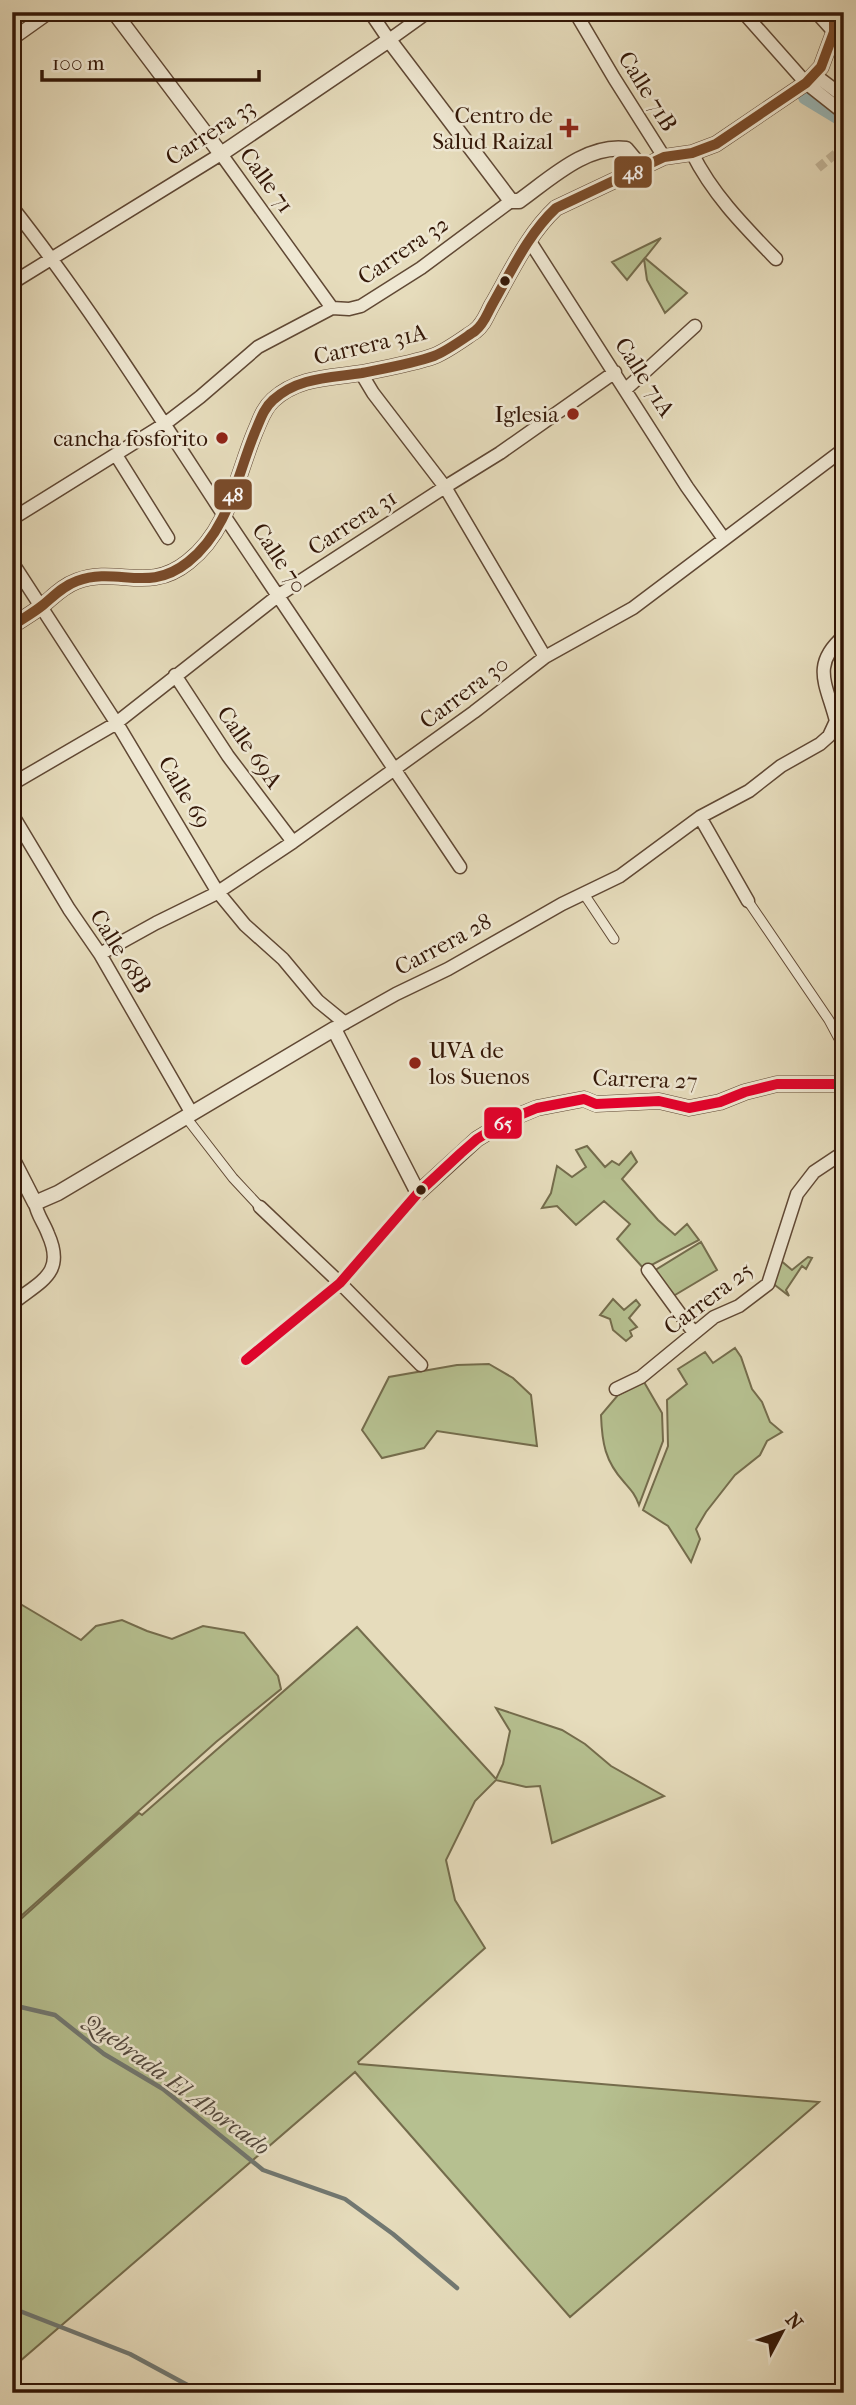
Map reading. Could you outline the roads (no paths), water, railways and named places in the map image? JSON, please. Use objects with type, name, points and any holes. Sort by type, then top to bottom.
[{"type":"street","points":[[12,39],[50,12]]},
{"type":"street","name":"Calle 71","points":[[114,12],[331,308]]},
{"type":"street","points":[[370,12],[511,201]]},
{"type":"street","name":"Carrera 33","points":[[12,283],[220,154],[428,12]]},
{"type":"street","name":"Calle 71B","points":[[575,12],[664,157]]},
{"type":"street","points":[[743,12],[844,113]]},
{"type":"street","points":[[816,12],[834,32]]},
{"type":"street","points":[[811,79],[821,67],[834,32],[834,12]]},
{"type":"street","points":[[811,79],[844,97]]},
{"type":"street","name":"Carrera 31A","points":[[12,626],[41,607],[60,589],[77,581],[95,577],[158,579],[174,572],[190,561],[215,534],[225,516],[246,453],[271,401],[294,385],[434,356],[477,330],[529,240],[556,208],[664,157],[692,153],[716,144],[811,79]]},
{"type":"street","name":"Carrera 32","points":[[12,519],[166,423],[258,347],[331,308],[349,309],[361,306],[421,268],[511,201],[519,201],[577,161],[597,151],[626,149],[641,167]]},
{"type":"street","name":"Calle 71B","points":[[692,153],[703,175],[725,206],[776,260]]},
{"type":"street","name":"Calle 70","points":[[12,207],[52,258],[166,423],[225,516],[460,867]]},
{"type":"street","name":"Calle 71A","points":[[529,240],[687,486],[724,538]]},
{"type":"street","points":[[626,389],[695,326]]},
{"type":"street","name":"Carrera 31","points":[[12,784],[115,724],[279,595],[445,486],[509,448],[615,372]]},
{"type":"street","points":[[361,373],[373,393],[445,486],[545,657]]},
{"type":"street","name":"Carrera 30","points":[[100,954],[218,892],[293,842],[474,712],[545,657],[633,608],[844,449]]},
{"type":"street","points":[[116,455],[168,538]]},
{"type":"street","name":"Calle 69","points":[[12,562],[218,892],[245,925],[283,959],[340,1026],[418,1193]]},
{"type":"street","name":"Carrera 28","points":[[35,1203],[58,1193],[340,1026],[620,876],[700,817],[749,791],[781,766],[820,744],[829,736],[836,721],[822,674],[825,660],[833,645],[844,636]]},
{"type":"street","name":"Calle 69A","points":[[175,675],[228,756],[293,842]]},
{"type":"street","name":"Calle 68B","points":[[12,814],[69,909],[100,954],[188,1114]]},
{"type":"street","points":[[700,817],[748,901],[824,1011],[844,1048]]},
{"type":"street","points":[[584,894],[614,939]]},
{"type":"street","name":"Carrera 27","points":[[246,1360],[340,1283],[418,1193],[477,1139],[508,1120],[537,1108],[584,1099],[596,1104],[659,1101],[689,1108],[720,1102],[777,1084],[844,1084]]},
{"type":"street","points":[[188,1114],[233,1178],[421,1365]]},
{"type":"street","name":"Carrera 25","points":[[616,1389],[641,1377],[714,1317],[739,1306],[768,1284],[797,1194],[814,1172],[844,1152]]},
{"type":"street","points":[[12,1158],[49,1235],[55,1261],[52,1272],[12,1304]]},
{"type":"street","points":[[12,1191],[26,1184]]},
{"type":"street","points":[[648,1270],[694,1333]]},
{"type":"waterway","points":[[806,97],[844,120]]},
{"type":"waterway","name":"Quebrada El Ahorcado","points":[[12,2005],[55,2015],[104,2054],[163,2089],[263,2170],[345,2199],[393,2234],[457,2288]]},
{"type":"waterway","points":[[12,2308],[130,2354],[193,2388]]},
{"type":"tunnel","points":[[818,168],[844,147]]},
{"type":"place","name":"Centro de Salud Raizal","points":[[569,128]]},
{"type":"place","name":"Iglesia","points":[[573,414]]},
{"type":"place","name":"cancha fosforito","points":[[222,438]]},
{"type":"place","name":"UVA de los Suenos","points":[[415,1063]]}]
